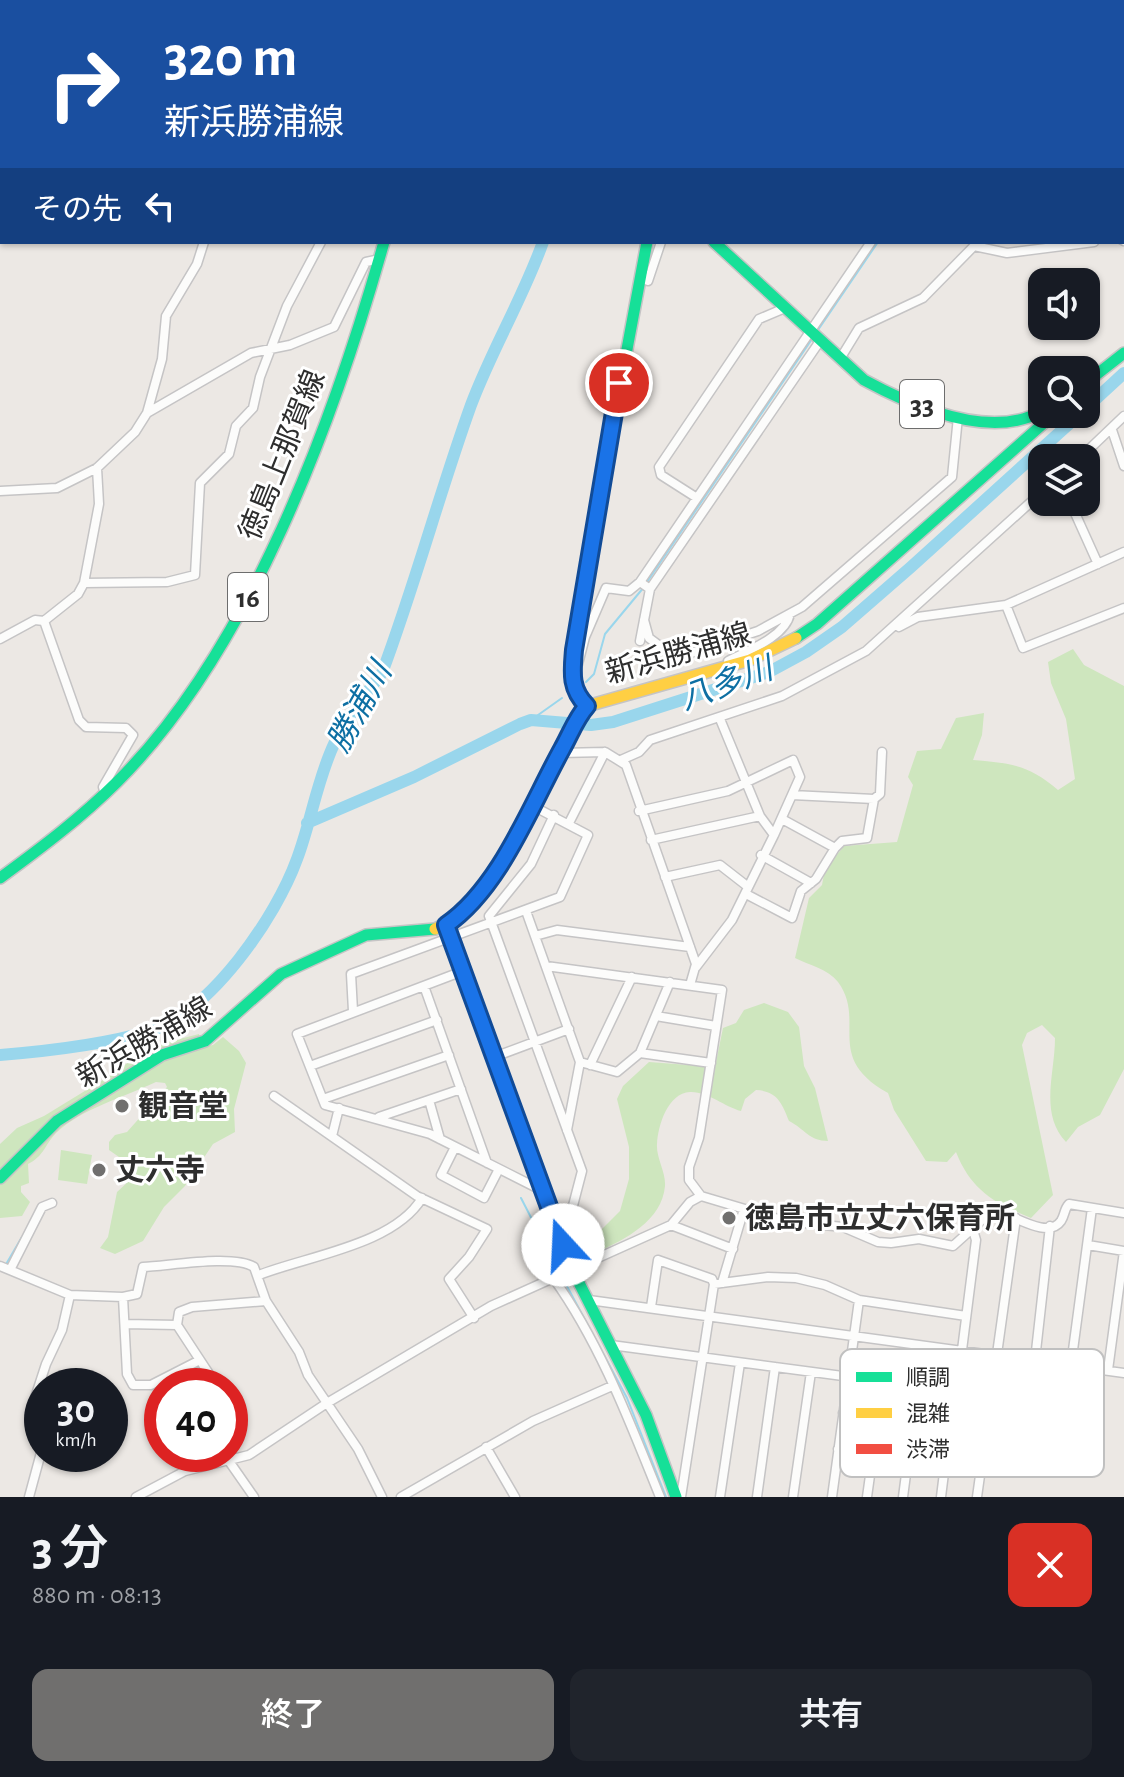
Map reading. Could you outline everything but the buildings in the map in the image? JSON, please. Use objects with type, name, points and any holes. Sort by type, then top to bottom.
[{"type":"main road","name":"徳島上那賀線","points":[[0,878],[46,847],[105,795],[147,752],[194,692],[231,632],[302,479],[384,244]]},
{"type":"main road","points":[[585,708],[575,693],[572,668],[649,244]]},
{"type":"main road","name":"33","points":[[716,244],[840,359],[877,387],[958,417],[1028,420]]},
{"type":"main road","points":[[1100,368],[1124,353]]},
{"type":"main road","name":"新浜勝浦線","points":[[0,1178],[57,1121],[162,1055],[205,1041],[281,974],[366,935],[446,925],[468,907],[506,857],[585,708],[728,667],[789,642],[817,624],[1038,428]]},
{"type":"main road","points":[[446,925],[572,1269],[646,1415],[679,1497]]},
{"type":"street","points":[[0,491],[57,488],[97,468],[135,432],[147,413],[162,359],[166,316],[193,272],[203,244]]},
{"type":"street","points":[[84,583],[167,582],[195,575],[200,483],[229,454],[236,426],[253,408],[270,349],[287,306],[320,244]]},
{"type":"street","points":[[644,277],[660,244]]},
{"type":"street","points":[[572,668],[578,664],[589,624],[606,588],[629,591],[645,586],[815,336],[870,244]]},
{"type":"street","points":[[840,359],[859,328],[923,298],[974,246],[1007,253],[1078,244]]},
{"type":"street","points":[[147,413],[235,361],[334,327],[366,262],[380,259]]},
{"type":"street","points":[[697,498],[661,475],[659,467],[759,319],[785,308]]},
{"type":"street","points":[[640,641],[645,586],[697,498],[815,336]]},
{"type":"street","points":[[1096,444],[1124,416]]},
{"type":"street","points":[[644,620],[649,638],[676,658],[743,637],[790,614],[833,582],[952,477],[958,417]]},
{"type":"street","points":[[1112,430],[1124,466]]},
{"type":"street","points":[[0,639],[35,620],[44,621],[78,594],[84,583],[99,504],[97,468]]},
{"type":"street","points":[[621,760],[639,752],[650,740],[720,719],[806,683],[866,651],[1028,505]]},
{"type":"street","points":[[1076,516],[1098,564]]},
{"type":"street","points":[[892,628],[918,617],[1006,605],[1124,552]]},
{"type":"street","points":[[1006,605],[1023,648],[1124,608]]},
{"type":"street","points":[[728,667],[728,661],[764,642],[788,621],[790,614]]},
{"type":"street","points":[[44,621],[79,720],[86,727],[126,728],[133,735],[103,787],[105,795]]},
{"type":"street","points":[[720,719],[760,816],[774,835]]},
{"type":"street","points":[[561,751],[605,752],[626,765],[639,811],[696,967]]},
{"type":"street","points":[[569,823],[605,752]]},
{"type":"street","points":[[665,877],[720,865],[747,890],[792,918],[801,891],[811,883],[835,848],[842,841],[867,838],[874,799],[880,794],[882,752]]},
{"type":"street","points":[[639,811],[728,791],[793,760],[800,777],[747,890],[696,967],[690,985]]},
{"type":"street","points":[[792,795],[874,799]]},
{"type":"street","points":[[353,1011],[351,974],[560,897],[588,835],[531,805]]},
{"type":"street","points":[[554,815],[531,864],[489,916],[582,1171],[563,1245]]},
{"type":"street","points":[[651,840],[760,816]]},
{"type":"street","points":[[782,819],[835,848]]},
{"type":"street","points":[[761,855],[811,883]]},
{"type":"street","points":[[526,911],[580,1062],[567,1131]]},
{"type":"street","points":[[535,936],[557,930],[690,947]]},
{"type":"street","points":[[546,966],[722,990],[699,1138],[689,1167],[689,1180],[701,1196],[785,1221],[843,1227],[878,1242],[919,1239],[953,1246],[993,1210],[1050,1226],[1062,1220],[1069,1204],[1124,1213]]},
{"type":"street","points":[[463,971],[297,1034],[325,1105],[378,1118],[440,1139],[544,1192]]},
{"type":"street","points":[[590,1065],[632,977]]},
{"type":"street","points":[[580,1062],[617,1072],[640,1053],[670,982]]},
{"type":"street","points":[[424,986],[488,1163]]},
{"type":"street","points":[[656,1016],[716,1026]]},
{"type":"street","points":[[310,1066],[437,1020]]},
{"type":"street","points":[[494,1057],[569,1029]]},
{"type":"street","points":[[640,1053],[711,1063]]},
{"type":"street","points":[[323,1099],[449,1055]]},
{"type":"street","points":[[378,1118],[461,1089]]},
{"type":"street","points":[[274,1096],[422,1198],[487,1229],[469,1257],[449,1279],[474,1318]]},
{"type":"street","points":[[429,1100],[440,1139]]},
{"type":"street","points":[[332,1136],[339,1108]]},
{"type":"street","points":[[455,1147],[441,1175],[484,1198],[499,1169]]},
{"type":"street","points":[[248,1455],[327,1403],[491,1306],[671,1225],[690,1202],[701,1196]]},
{"type":"street","points":[[259,1275],[376,1236],[410,1212],[422,1198]]},
{"type":"street","points":[[52,1203],[42,1207],[3,1268],[70,1295],[123,1297],[137,1294],[143,1267],[206,1260],[247,1263],[259,1275],[266,1301],[358,1449],[382,1497]]},
{"type":"street","points":[[1073,1349],[1092,1208]]},
{"type":"street","points":[[679,1497],[710,1315],[744,1209]]},
{"type":"street","points":[[998,1349],[1016,1218]]},
{"type":"street","points":[[671,1225],[733,1249]]},
{"type":"street","points":[[1036,1349],[1050,1226]]},
{"type":"street","points":[[962,1349],[976,1240],[973,1230]]},
{"type":"street","points":[[1088,1245],[1124,1251],[1108,1370]]},
{"type":"street","points":[[651,1307],[658,1260],[712,1279],[718,1284],[768,1277],[796,1278],[825,1285],[859,1300],[966,1316]]},
{"type":"street","points":[[554,1279],[589,1336],[633,1427],[660,1497]]},
{"type":"street","points":[[45,1368],[62,1330],[70,1295]]},
{"type":"street","points":[[123,1297],[127,1374],[133,1385],[151,1385],[198,1361]]},
{"type":"street","points":[[589,1300],[955,1349]]},
{"type":"street","points":[[852,1349],[859,1300]]},
{"type":"street","points":[[203,1368],[177,1325],[179,1312],[192,1307],[266,1301]]},
{"type":"street","points":[[125,1324],[177,1325]]},
{"type":"street","points":[[611,1345],[840,1376]]},
{"type":"street","points":[[720,1497],[740,1363]]},
{"type":"street","points":[[757,1497],[775,1367]]},
{"type":"street","points":[[1104,1369],[1124,1373]]},
{"type":"street","points":[[793,1497],[811,1372]]},
{"type":"street","points":[[401,1497],[533,1421],[612,1386]]},
{"type":"street","points":[[832,1497],[840,1435]]},
{"type":"street","points":[[486,1447],[515,1497]]},
{"type":"street","points":[[29,1497],[36,1472]]},
{"type":"street","points":[[140,1496],[183,1472]]},
{"type":"street","points":[[236,1472],[254,1497]]},
{"type":"street","points":[[867,1497],[870,1477]]},
{"type":"street","points":[[903,1497],[906,1477]]},
{"type":"street","points":[[941,1497],[944,1477]]},
{"type":"street","points":[[977,1497],[980,1477]]},
{"type":"green space","points":[[1073,649],[1084,665],[1124,686],[1124,1069],[1100,1115],[1078,1127],[1066,1142],[1053,1119],[1051,1106],[1055,1038],[1042,1025],[1027,1033],[1022,1045],[1053,1195],[1031,1218],[985,1194],[969,1176],[956,1152],[947,1162],[926,1161],[894,1110],[888,1093],[868,1079],[857,1066],[851,1052],[846,996],[838,982],[824,971],[795,958],[809,898],[822,885],[825,869],[844,846],[897,842],[913,785],[908,777],[917,751],[941,749],[956,718],[984,713],[982,735],[973,760],[998,762],[1028,770],[1058,790],[1075,779],[1066,719],[1051,683],[1048,662]]},
{"type":"green space","points":[[764,1003],[788,1012],[799,1027],[804,1066],[815,1088],[828,1141],[812,1137],[789,1121],[781,1104],[763,1091],[756,1090],[745,1099],[741,1111],[703,1094],[682,1094],[670,1104],[659,1128],[657,1149],[665,1186],[657,1209],[630,1235],[598,1252],[591,1250],[593,1238],[620,1211],[629,1179],[629,1147],[617,1099],[623,1086],[649,1062],[715,1067],[723,1028],[736,1023],[744,1010]]},
{"type":"green space","points":[[199,1034],[201,1047],[213,1045],[223,1037],[239,1051],[246,1063],[234,1109],[235,1132],[213,1144],[185,1186],[164,1207],[143,1241],[115,1254],[100,1248],[108,1237],[117,1192],[130,1180],[131,1169],[129,1164],[109,1150],[109,1142],[115,1135],[127,1132],[167,1087],[165,1083],[156,1082],[90,1110],[56,1133],[37,1158],[28,1164],[29,1183],[21,1186],[21,1192],[30,1202],[22,1216],[0,1218],[0,1144],[17,1128],[44,1116],[111,1075],[133,1059],[137,1050]]},
{"type":"green space","points":[[61,1150],[92,1155],[87,1184],[58,1180]]},
{"type":"waterway","name":"勝浦川","points":[[0,1055],[114,1040],[150,1031],[173,1021],[218,984],[257,934],[274,908],[297,859],[334,744],[350,716],[382,673],[471,405],[542,244]]},
{"type":"waterway","points":[[818,330],[877,244]]},
{"type":"waterway","points":[[647,582],[812,339]]},
{"type":"waterway","name":"八多川","points":[[1100,395],[1124,373]]},
{"type":"waterway","name":"八多川","points":[[307,823],[414,777],[531,720],[591,725],[613,722],[769,672],[842,627],[1065,428]]},
{"type":"waterway","points":[[586,682],[594,674],[605,634],[644,587]]},
{"type":"waterway","points":[[531,720],[562,698]]},
{"type":"waterway","points":[[521,1198],[559,1272]]},
{"type":"waterway","points":[[5,1266],[22,1237]]},
{"type":"waterway","points":[[562,1277],[627,1398],[666,1497]]},
{"type":"traffic: fast","points":[[0,878],[46,844],[117,782],[165,728],[208,667],[247,600],[313,456],[364,311],[383,244]]},
{"type":"traffic: fast","points":[[608,451],[647,244]]},
{"type":"traffic: fast","points":[[716,244],[864,380],[905,400],[952,416],[999,422],[1028,416]]},
{"type":"traffic: fast","points":[[1100,372],[1124,353]]},
{"type":"traffic: fast","points":[[796,638],[817,624],[1038,428]]},
{"type":"traffic: fast","points":[[446,925],[572,1269],[646,1415],[676,1497]]},
{"type":"traffic: fast","points":[[0,1178],[57,1121],[162,1055],[205,1041],[281,974],[366,935],[435,929]]},
{"type":"traffic: slow","points":[[587,706],[575,687],[573,658],[608,451]]},
{"type":"traffic: slow","points":[[435,929],[468,906],[493,876],[587,706],[750,660],[796,638]]},
{"type":"place","name":"観音堂","points":[[122,1106]]},
{"type":"place","name":"丈六寺","points":[[99,1170]]},
{"type":"place","name":"徳島市立丈六保育所","points":[[729,1218]]},
{"type":"route","points":[[563,1245],[446,925],[468,907],[512,849],[531,805],[587,706],[575,693],[572,680],[574,650],[619,383]]}]
